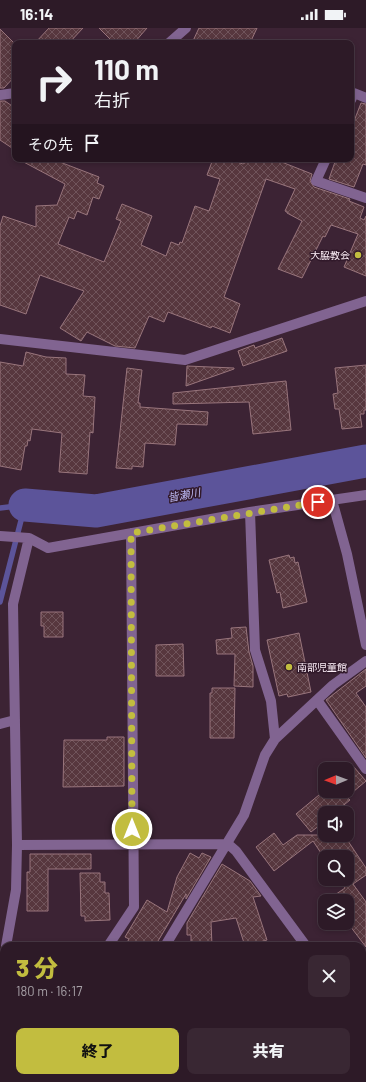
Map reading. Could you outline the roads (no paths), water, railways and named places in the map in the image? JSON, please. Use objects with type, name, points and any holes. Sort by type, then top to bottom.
[{"type":"street","points":[[172,40],[186,28]]},
{"type":"street","points":[[0,95],[12,93]]},
{"type":"street","points":[[354,93],[366,98]]},
{"type":"street","points":[[325,162],[316,181],[366,198]]},
{"type":"street","points":[[0,339],[185,360],[366,301]]},
{"type":"street","points":[[4,536],[29,538],[48,548],[250,512],[366,495]]},
{"type":"street","points":[[332,500],[347,554],[366,645]]},
{"type":"street","points":[[250,512],[255,650],[271,701],[275,739]]},
{"type":"street","points":[[111,942],[134,907],[132,844],[131,533]]},
{"type":"street","points":[[7,942],[16,890],[17,845],[8,722],[13,604],[29,538]]},
{"type":"street","points":[[167,942],[228,844],[244,815],[265,755],[275,739],[333,685],[366,661]]},
{"type":"street","points":[[317,700],[366,769]]},
{"type":"street","points":[[17,845],[228,844],[236,851],[303,942]]},
{"type":"waterway","name":"皆瀬川","points":[[25,505],[96,511],[366,461]]},
{"type":"waterway","points":[[0,508],[25,505],[0,602]]},
{"type":"place","name":"大脇教会","points":[[358,255]]},
{"type":"place","name":"南部児童館","points":[[289,667]]}]
